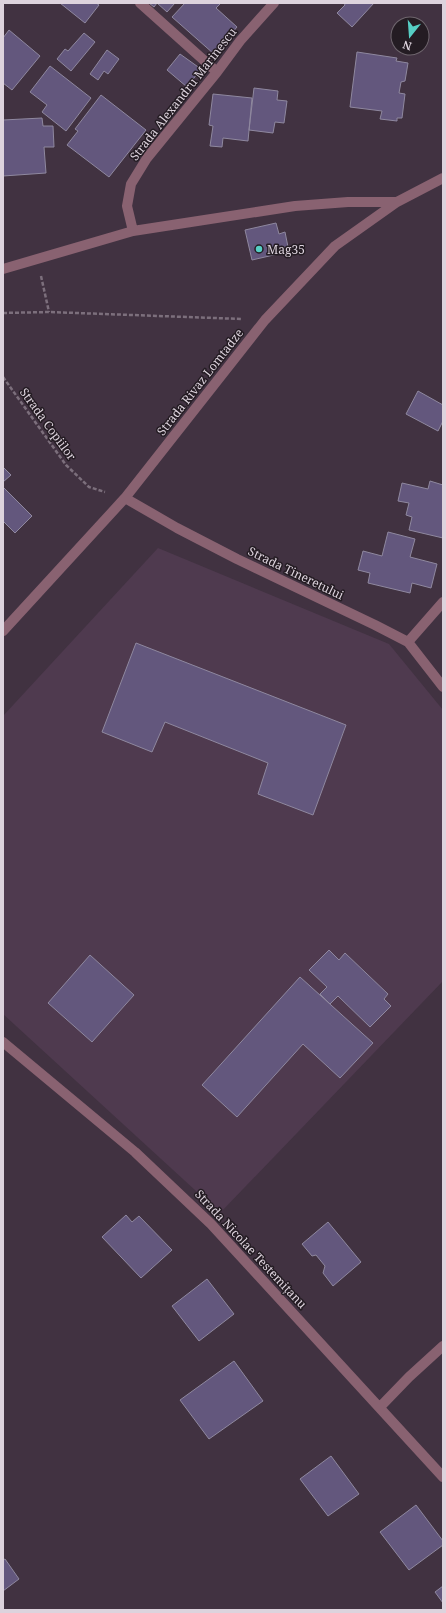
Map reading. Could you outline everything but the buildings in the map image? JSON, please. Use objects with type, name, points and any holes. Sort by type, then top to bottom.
[{"type":"street","points":[[140,3],[217,72]]},
{"type":"street","name":"Strada Alexandru Marinescu","points":[[133,231],[127,206],[131,184],[147,158],[217,72],[240,41],[274,3]]},
{"type":"street","name":"Strada Rivaz Lomtadze","points":[[3,631],[125,498],[265,320],[335,246],[397,202],[443,178]]},
{"type":"street","points":[[3,269],[133,231],[295,206],[348,202],[397,202]]},
{"type":"street","name":"Strada Tineretului","points":[[125,498],[177,528],[237,559],[408,642],[443,687]]},
{"type":"street","points":[[408,642],[443,602]]},
{"type":"street","name":"Strada Nicolae Testemițanu","points":[[3,1042],[135,1152],[212,1224],[443,1477]]},
{"type":"street","points":[[380,1407],[409,1377],[443,1346]]},
{"type":"path","points":[[38,258],[49,312]]},
{"type":"path","points":[[3,313],[49,312],[265,320]]},
{"type":"path","name":"Strada Copiilor","points":[[3,377],[66,465],[89,487],[125,498]]},
{"type":"shaded area","points":[[158,548],[389,644],[443,710],[443,981],[220,1213],[3,1014],[3,716]]},
{"type":"place","name":"Mag35","points":[[259,249]]}]
